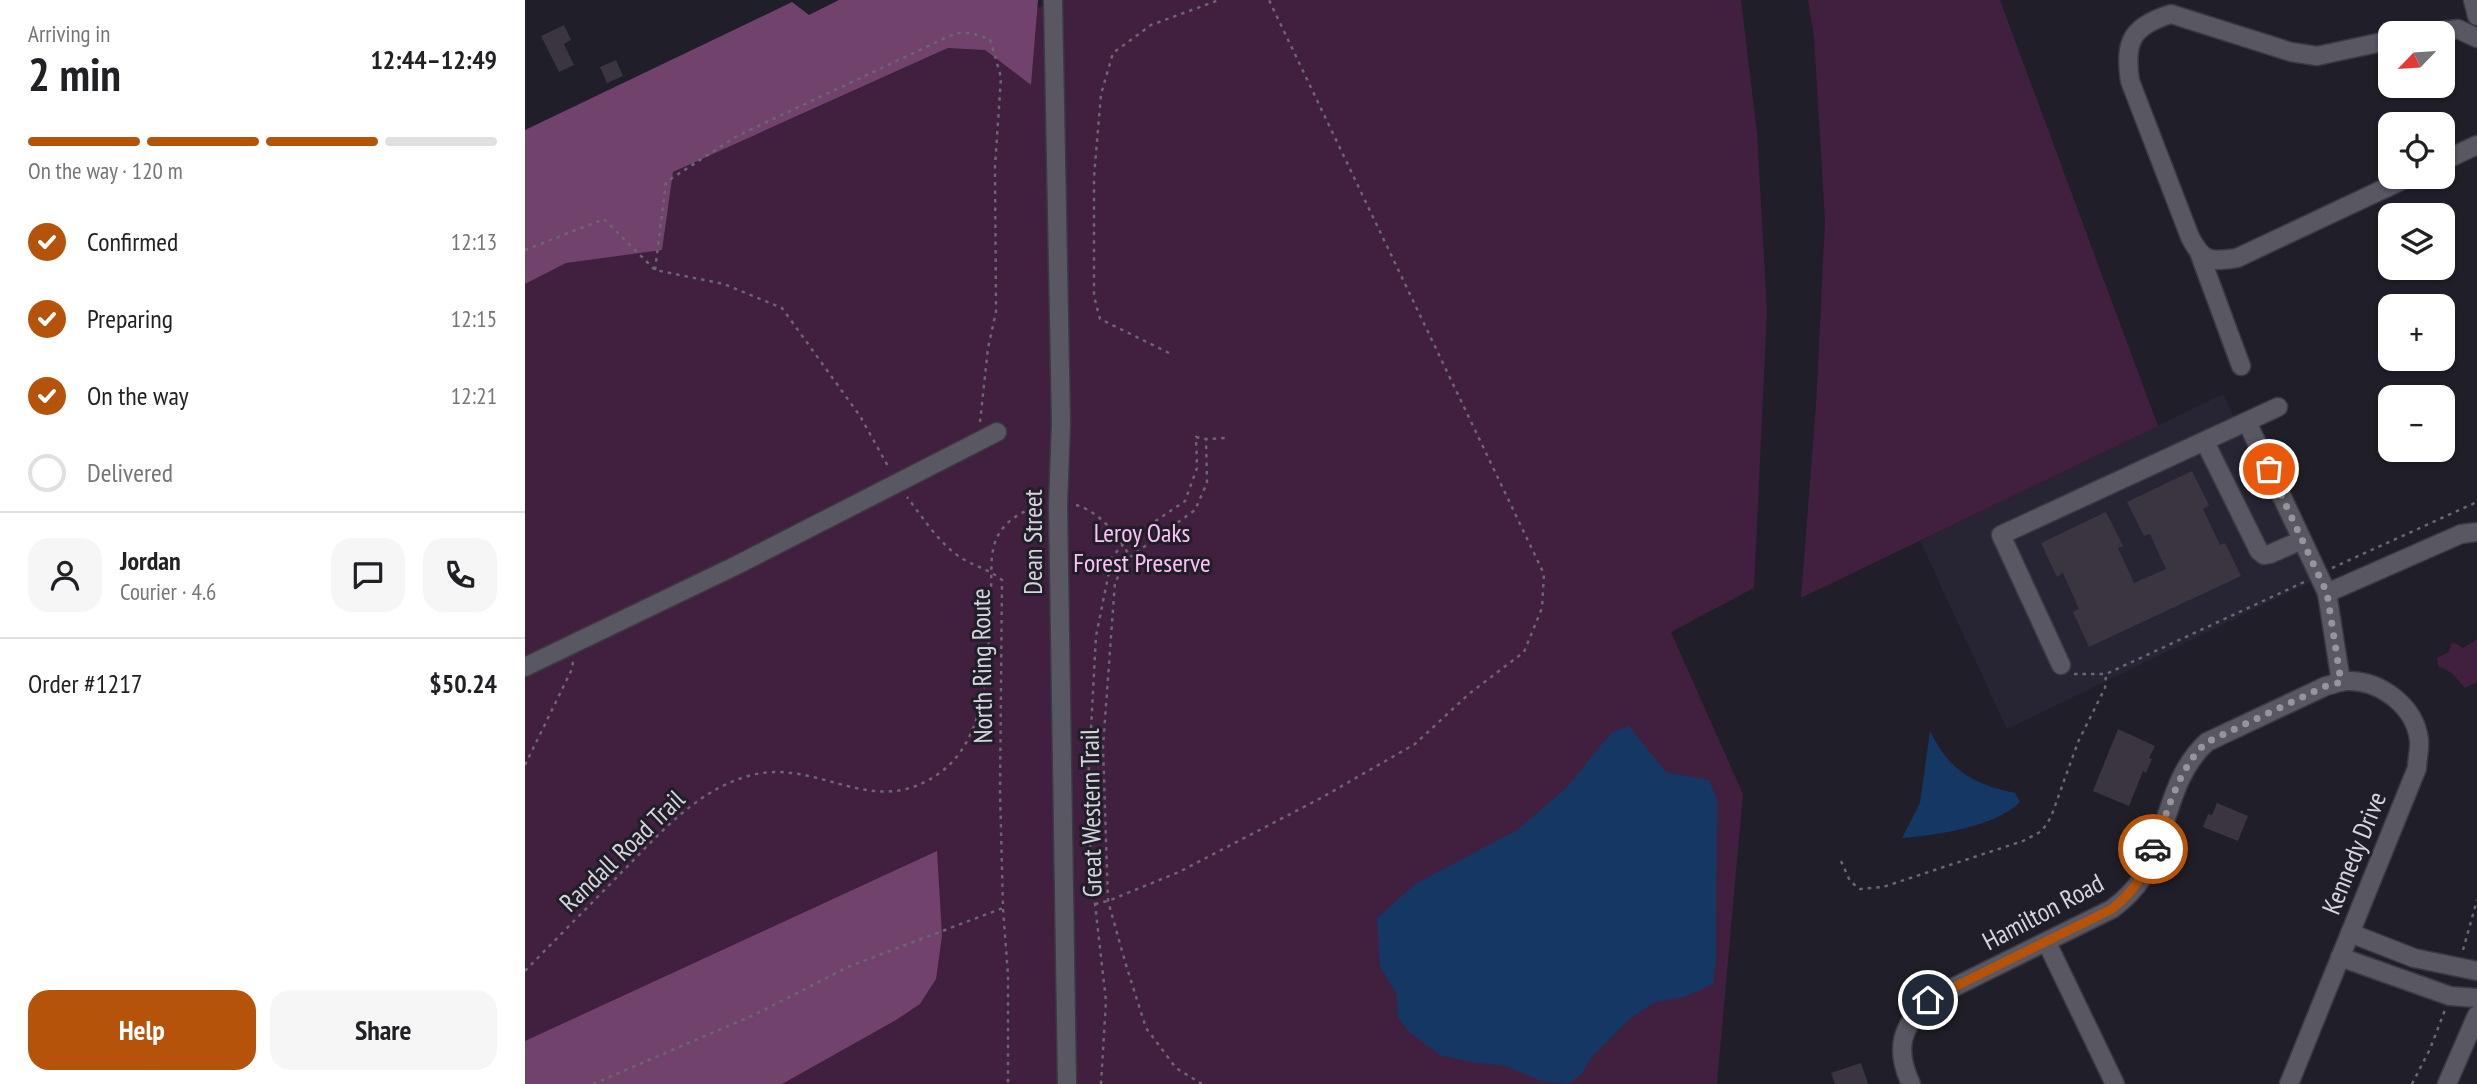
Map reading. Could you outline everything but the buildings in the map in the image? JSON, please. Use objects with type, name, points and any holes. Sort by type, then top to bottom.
[{"type":"street","name":"Dean Street","points":[[1053,0],[1061,411],[1058,504],[1067,1084]]},
{"type":"street","points":[[2473,0],[2477,16]]},
{"type":"street","points":[[2241,366],[2130,81],[2127,63],[2129,42],[2142,27],[2171,14],[2291,52],[2317,56],[2378,43]]},
{"type":"street","points":[[2455,29],[2477,38]]},
{"type":"street","points":[[2455,155],[2477,145]]},
{"type":"street","points":[[2200,255],[2215,261],[2237,258],[2384,189]]},
{"type":"street","points":[[2061,665],[2001,535],[2278,407]]},
{"type":"street","points":[[2247,422],[2327,593],[2341,682]]},
{"type":"street","points":[[525,667],[737,565],[997,432]]},
{"type":"street","points":[[2205,442],[2259,551],[2264,555],[2270,554],[2302,540]]},
{"type":"street","points":[[2327,593],[2461,534],[2477,532]]},
{"type":"street","name":"Kennedy Drive","points":[[2289,1084],[2417,768],[2419,740],[2411,718],[2394,695],[2375,686],[2347,680],[2341,682]]},
{"type":"street","name":"Hamilton Road","points":[[1911,1084],[1905,1071],[1902,1038],[1912,1016],[1928,1000],[2112,909],[2131,894],[2143,876],[2182,775],[2193,754],[2207,742],[2326,686],[2341,682]]},
{"type":"street","points":[[2350,933],[2414,958],[2477,971]]},
{"type":"street","points":[[2047,943],[2115,1084]]},
{"type":"street","points":[[2340,957],[2450,996],[2477,998]]},
{"type":"street","points":[[2447,1084],[2477,1015]]},
{"type":"path","points":[[1169,353],[1100,319],[1094,296],[1094,177],[1101,94],[1113,53],[1151,25],[1219,0]]},
{"type":"path","points":[[1095,904],[1179,872],[1321,798],[1415,744],[1470,693],[1524,652],[1542,608],[1544,574],[1269,0]]},
{"type":"path","points":[[656,270],[666,182],[737,136],[956,33],[971,33],[990,39],[1001,77],[995,167],[996,312],[988,348],[978,442]]},
{"type":"path","points":[[525,250],[604,219],[656,270]]},
{"type":"path","name":"North Ring Route","points":[[656,270],[724,284],[782,308],[860,416],[897,483],[930,529],[962,559],[992,571],[1002,580],[1000,791],[1008,975],[1008,1084]]},
{"type":"path","points":[[1101,1084],[1106,1000],[1087,803],[1095,636],[1112,557],[1123,545],[1185,501],[1197,468],[1196,437],[1227,438]]},
{"type":"path","points":[[1067,504],[1079,505],[1098,516],[1130,557],[1195,510],[1207,483],[1206,439]]},
{"type":"path","points":[[2325,572],[2477,502]]},
{"type":"path","name":"Randall Road Trail","points":[[525,971],[671,823],[702,798],[733,781],[754,774],[793,773],[873,793],[896,792],[942,772],[963,751],[976,727],[986,666],[991,555],[1000,533],[1020,511],[1047,504]]},
{"type":"path","name":"Great Western Trail","points":[[1130,557],[1115,582],[1103,747],[1108,901],[1146,1028],[1176,1068],[1202,1084]]},
{"type":"path","points":[[2061,665],[2069,673],[2087,676],[2106,674],[2305,581]]},
{"type":"path","points":[[525,765],[572,669],[575,644]]},
{"type":"path","points":[[1841,861],[1850,881],[1860,889],[1883,887],[2023,841],[2042,831],[2051,817],[2078,743],[2105,688],[2106,674]]},
{"type":"path","points":[[593,1084],[756,1014],[851,965],[1003,908]]},
{"type":"shaded area","points":[[839,0],[1038,0],[1031,85],[985,50],[948,48],[673,172],[662,250],[566,263],[525,284],[525,130],[792,2],[809,15]]},
{"type":"shaded area","points":[[2223,394],[2311,582],[2007,729],[1920,541]]},
{"type":"shaded area","points":[[937,851],[942,936],[936,979],[920,1004],[896,1020],[782,1084],[525,1084],[525,1041]]},
{"type":"green space","name":"Leroy Oaks Forest Preserve","points":[[1055,0],[1741,0],[1757,133],[1767,311],[1754,588],[1671,632],[1743,794],[1717,1084],[525,1084],[525,241]]},
{"type":"green space","points":[[1808,0],[2000,0],[2158,426],[1801,598],[1816,405],[1825,221],[1814,37]]},
{"type":"green space","points":[[2477,639],[2477,682],[2465,688],[2452,673],[2438,666],[2437,658],[2449,652],[2451,644],[2455,643],[2463,648]]},
{"type":"water","points":[[1629,726],[1666,772],[1709,780],[1717,800],[1716,963],[1713,984],[1684,997],[1655,1002],[1629,1019],[1590,1059],[1581,1075],[1567,1084],[1541,1081],[1506,1066],[1440,1055],[1410,1033],[1398,1018],[1396,992],[1380,967],[1377,918],[1415,884],[1517,830],[1566,788],[1611,733]]},
{"type":"water","points":[[1930,731],[1945,756],[1963,773],[1986,785],[2015,793],[2020,802],[2009,811],[1981,824],[1932,835],[1902,838],[1920,803]]},
{"type":"way so far","points":[[2153,849],[2193,754],[2207,742],[2326,686],[2341,682],[2327,593],[2269,469]]},
{"type":"route","points":[[1928,1000],[2112,909],[2131,894],[2143,876],[2153,849]]}]
